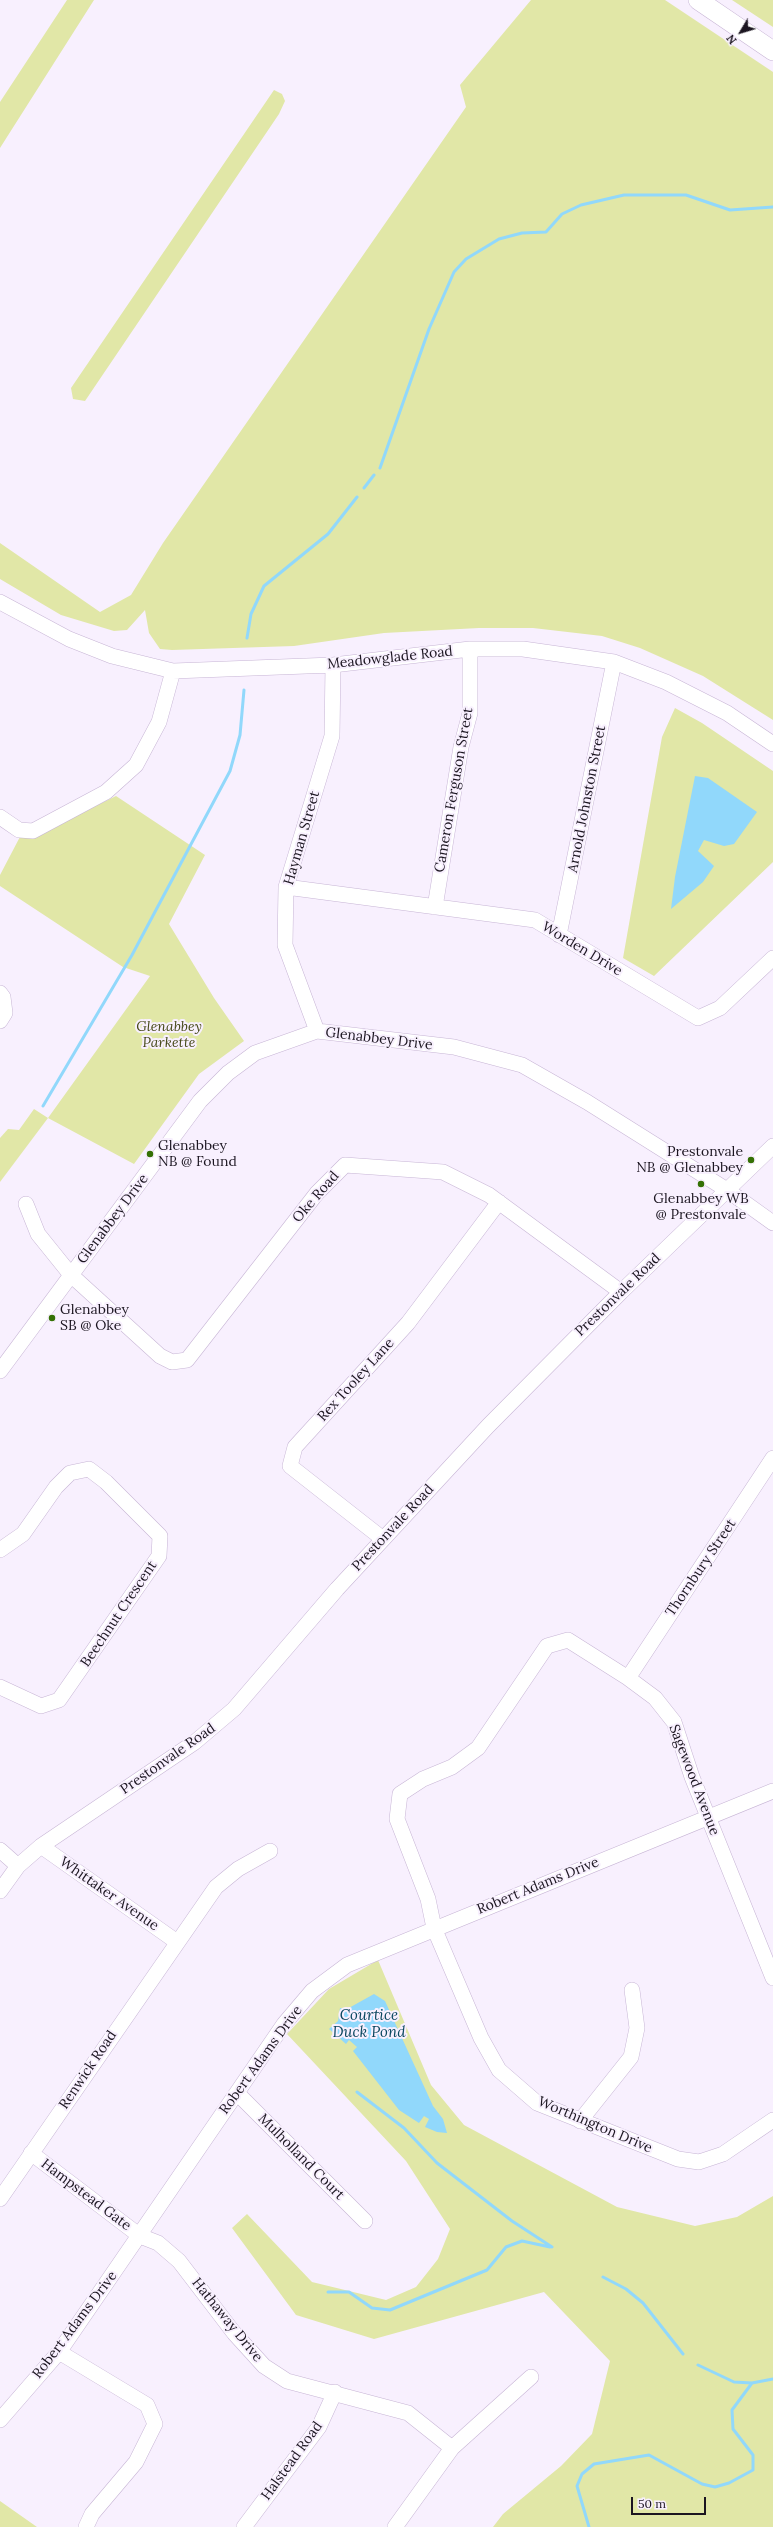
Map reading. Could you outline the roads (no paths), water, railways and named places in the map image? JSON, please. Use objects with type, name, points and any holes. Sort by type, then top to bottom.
[{"type":"main road","points":[[698,0],[773,51]]},
{"type":"street","name":"Meadowglade Road","points":[[0,602],[69,639],[112,656],[174,672],[333,665],[470,649],[523,649],[614,662],[666,682],[727,713],[773,744]]},
{"type":"street","name":"Cameron Ferguson Street","points":[[435,907],[461,747],[470,713],[470,649]]},
{"type":"street","name":"Arnold Johnston Street","points":[[559,935],[614,662]]},
{"type":"street","name":"Hayman Street","points":[[317,1031],[285,946],[286,887],[332,736],[333,665]]},
{"type":"street","points":[[0,817],[19,830],[33,831],[106,792],[136,765],[159,722],[174,672]]},
{"type":"street","name":"Worden Drive","points":[[286,887],[535,920],[698,1018],[720,1008],[773,958]]},
{"type":"street","points":[[0,993],[3,997],[5,1012],[0,1021]]},
{"type":"street","name":"Glenabbey Drive","points":[[0,1371],[200,1101],[228,1073],[255,1053],[317,1031],[454,1047],[522,1065],[587,1102],[727,1190],[773,1223]]},
{"type":"street","name":"Prestonvale Road","points":[[0,1891],[18,1866],[40,1846],[179,1754],[213,1728],[252,1689],[383,1539],[488,1426],[621,1292],[773,1146]]},
{"type":"street","name":"Oke Road","points":[[26,1204],[38,1234],[72,1275],[160,1356],[172,1362],[187,1360],[317,1193],[345,1165],[443,1172],[499,1202],[621,1292]]},
{"type":"street","name":"Rex Tooley Lane","points":[[383,1539],[290,1466],[295,1447],[408,1323],[499,1202]]},
{"type":"street","name":"Thornbury Street","points":[[628,1678],[773,1458]]},
{"type":"street","name":"Beechnut Crescent","points":[[0,1550],[23,1534],[56,1487],[70,1473],[89,1469],[106,1482],[160,1536],[159,1556],[60,1700],[41,1706],[0,1687]]},
{"type":"street","name":"Sagewood Avenue","points":[[434,1928],[428,1899],[397,1819],[400,1794],[423,1779],[452,1767],[478,1748],[547,1646],[568,1640],[628,1678],[655,1698],[674,1722],[708,1817],[773,1978]]},
{"type":"street","name":"Robert Adams Drive","points":[[0,2420],[59,2352],[284,2024],[312,1991],[347,1965],[434,1928],[773,1791]]},
{"type":"street","name":"Whittaker Avenue","points":[[40,1846],[176,1942]]},
{"type":"street","points":[[0,1850],[18,1866]]},
{"type":"street","name":"Renwick Road","points":[[0,2199],[176,1942],[216,1887],[227,1876],[270,1851]]},
{"type":"street","name":"Worthington Drive","points":[[434,1928],[481,2038],[499,2070],[538,2103],[678,2159],[699,2162],[723,2154],[773,2120]]},
{"type":"street","points":[[580,2121],[631,2057],[637,2028],[632,1990]]},
{"type":"street","name":"Mulholland Court","points":[[237,2093],[365,2221]]},
{"type":"street","name":"Hampstead Gate","points":[[31,2153],[140,2236]]},
{"type":"street","name":"Hathaway Drive","points":[[140,2236],[158,2243],[179,2261],[234,2333],[264,2366],[286,2381],[334,2392],[408,2413],[452,2448]]},
{"type":"street","points":[[59,2352],[147,2405],[155,2424],[136,2462],[92,2514],[86,2527]]},
{"type":"street","points":[[395,2527],[452,2448],[531,2377]]},
{"type":"street","name":"Halstead Road","points":[[244,2527],[319,2427],[334,2392]]},
{"type":"water","points":[[695,776],[708,778],[757,812],[734,844],[724,846],[704,840],[698,851],[714,866],[703,882],[671,909],[675,877]]},
{"type":"water","name":"Courtice Duck Pond","points":[[374,1994],[385,2001],[433,2106],[443,2119],[447,2133],[437,2132],[425,2127],[429,2119],[424,2116],[419,2123],[399,2110],[353,2051],[357,2047],[349,2040],[346,2044],[329,2029],[338,2021],[340,2008],[347,2009]]},
{"type":"waterway","points":[[380,468],[429,329],[454,272],[466,259],[499,239],[522,233],[546,232],[562,214],[581,205],[624,195],[686,195],[730,210],[773,207]]},
{"type":"waterway","points":[[364,488],[374,475]]},
{"type":"waterway","points":[[247,638],[251,614],[264,586],[328,534],[357,497]]},
{"type":"waterway","points":[[43,1106],[132,955],[230,771],[240,735],[244,690]]},
{"type":"waterway","points":[[357,2092],[404,2128],[437,2163],[512,2221],[552,2247]]},
{"type":"waterway","points":[[328,2292],[349,2292],[372,2308],[390,2310],[487,2270],[506,2247],[522,2241],[550,2247]]},
{"type":"waterway","points":[[603,2277],[626,2289],[643,2303],[683,2354]]},
{"type":"waterway","points":[[698,2365],[734,2382],[752,2383]]},
{"type":"waterway","points":[[589,2527],[577,2486],[582,2474],[594,2464],[649,2455],[702,2484],[715,2487],[729,2483],[753,2470],[753,2455],[733,2429],[732,2410],[752,2383],[773,2379]]},
{"type":"place","name":"Glenabbey NB @ Found","points":[[150,1154]]},
{"type":"place","name":"Prestonvale NB @ Glenabbey","points":[[751,1160]]},
{"type":"place","name":"Glenabbey WB @ Prestonvale","points":[[701,1184]]},
{"type":"place","name":"Glenabbey SB @ Oke","points":[[52,1318]]},
{"type":"park label","name":"Glenabbey Parkette","points":[[169,1036]]}]
